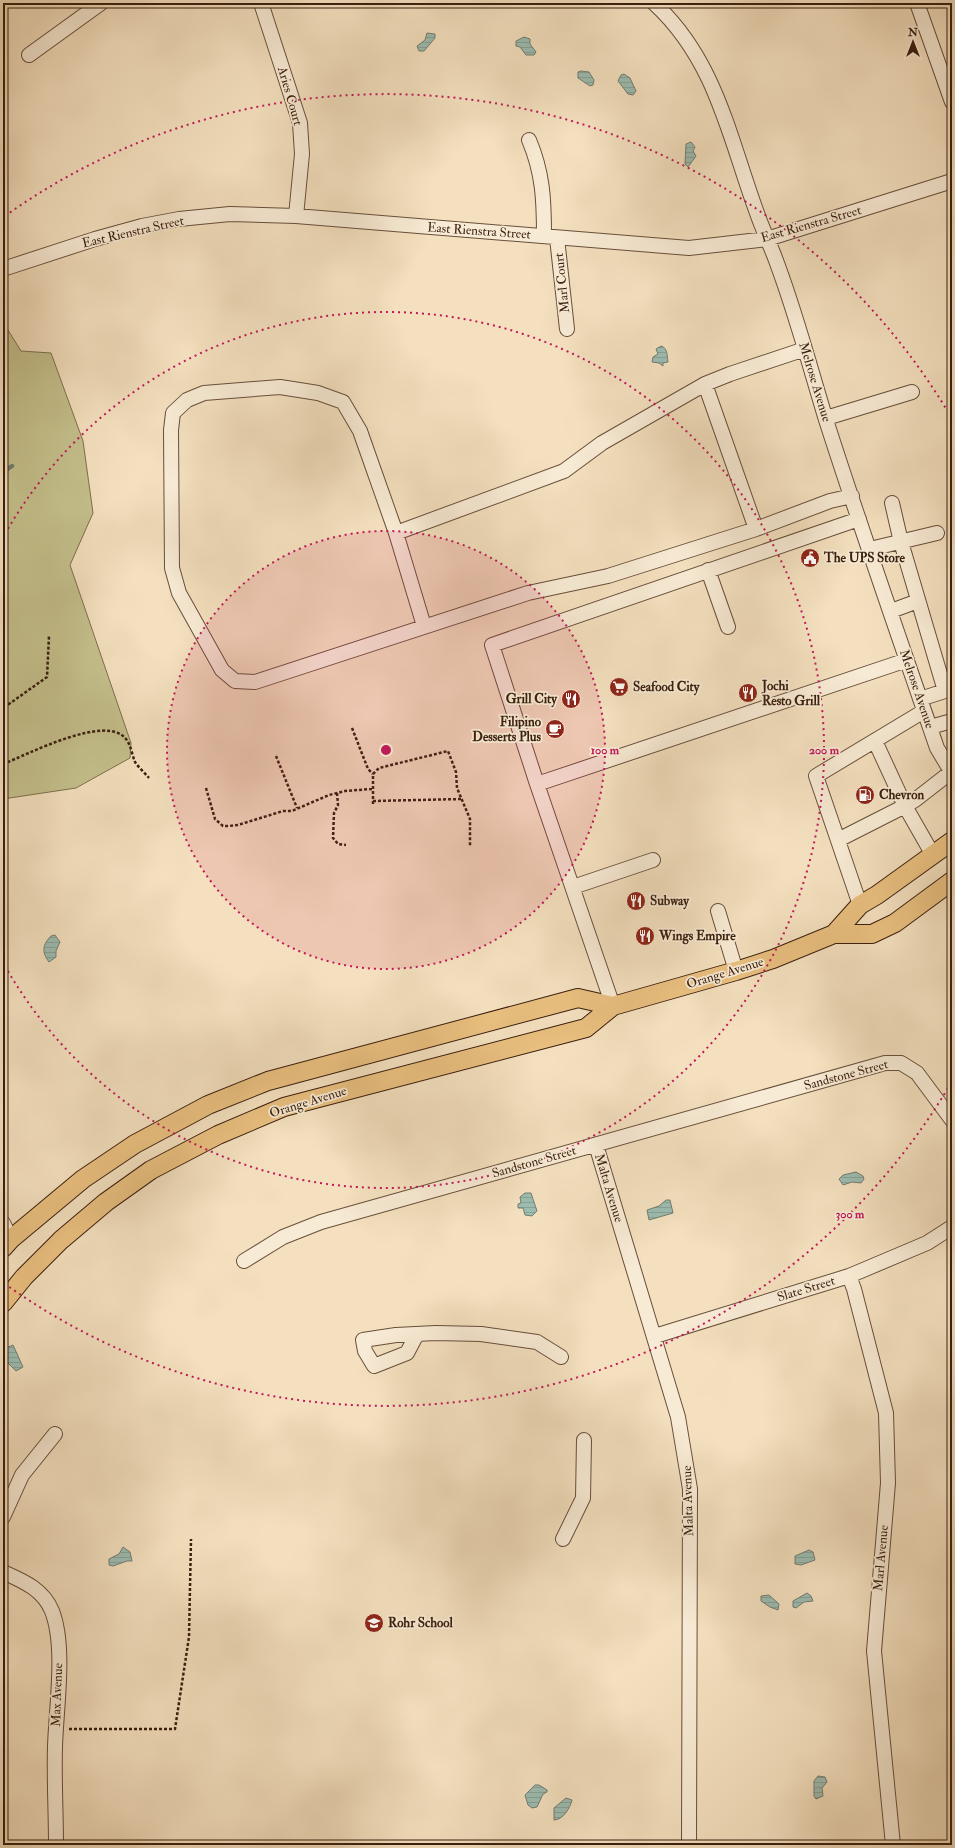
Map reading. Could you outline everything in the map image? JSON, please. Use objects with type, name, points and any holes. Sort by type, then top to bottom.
[{"type":"main road","name":"Orange Avenue","points":[[834,934],[860,905],[952,841]]},
{"type":"main road","name":"Orange Avenue","points":[[3,1303],[24,1277],[61,1240],[106,1202],[151,1170],[218,1135],[284,1107],[586,1028],[613,1006],[773,959],[834,934],[872,934],[895,923],[952,881]]},
{"type":"main road","name":"Orange Avenue","points":[[7,1243],[82,1179],[136,1144],[208,1105],[268,1081],[578,998],[613,1006]]},
{"type":"main road","points":[[406,1044],[415,1073]]},
{"type":"street","points":[[29,55],[101,3]]},
{"type":"street","name":"Aries Court","points":[[261,3],[300,123],[302,154],[296,216]]},
{"type":"street","name":"Melrose Avenue","points":[[654,3],[672,20],[690,44],[709,80],[738,154],[757,213],[778,265],[859,519],[922,705],[937,748],[952,773]]},
{"type":"street","points":[[917,3],[952,102]]},
{"type":"street","name":"Marl Court","points":[[529,140],[540,171],[544,205],[567,329]]},
{"type":"street","name":"East Rienstra Street","points":[[3,268],[95,239],[179,219],[230,214],[296,216],[689,248],[767,239],[952,181]]},
{"type":"street","points":[[396,533],[564,470],[602,443],[705,384],[805,349]]},
{"type":"street","points":[[705,384],[756,529]]},
{"type":"street","points":[[424,626],[396,533],[360,432],[343,402],[318,393],[280,387],[204,393],[187,400],[173,413],[171,430],[172,568],[179,593],[187,608],[222,670],[235,681],[255,682],[528,593],[608,576],[756,529],[830,501],[852,496]]},
{"type":"street","points":[[826,418],[912,392]]},
{"type":"street","points":[[860,905],[816,776],[875,741],[922,705],[949,691],[918,601],[901,542],[892,503]]},
{"type":"street","points":[[613,1006],[537,784],[492,646],[859,519]]},
{"type":"street","points":[[870,549],[937,533]]},
{"type":"street","points":[[708,570],[728,627]]},
{"type":"street","points":[[891,610],[918,601]]},
{"type":"street","points":[[537,784],[907,660]]},
{"type":"street","points":[[930,727],[952,721]]},
{"type":"street","points":[[875,741],[904,806],[933,855]]},
{"type":"street","points":[[838,840],[915,800],[952,773]]},
{"type":"street","points":[[573,887],[653,860]]},
{"type":"street","points":[[718,911],[736,971]]},
{"type":"street","name":"Sandstone Street","points":[[244,1261],[283,1237],[321,1222],[885,1063],[901,1063],[917,1073],[952,1120]]},
{"type":"street","name":"Malta Avenue","points":[[596,1145],[655,1336],[678,1417],[683,1439],[690,1489],[689,1845]]},
{"type":"street","points":[[3,1223],[7,1243]]},
{"type":"street","name":"Slate Street","points":[[655,1336],[849,1276],[927,1243],[952,1227]]},
{"type":"street","name":"Marl Avenue","points":[[849,1276],[854,1289],[886,1413],[888,1483],[874,1651],[893,1845]]},
{"type":"street","points":[[417,1334],[481,1334],[537,1342],[561,1357]]},
{"type":"street","points":[[3,1517],[22,1475],[55,1434]]},
{"type":"street","points":[[563,1539],[583,1498],[584,1440]]},
{"type":"street","name":"Max Avenue","points":[[3,1572],[38,1590],[51,1610],[57,1638],[59,1695],[56,1729],[56,1845]]},
{"type":"path","points":[[3,704],[9,704],[47,677],[50,636]]},
{"type":"path","points":[[352,728],[368,769],[374,774]]},
{"type":"path","points":[[3,764],[65,738],[96,731],[112,731],[126,739],[136,762],[149,778]]},
{"type":"path","points":[[462,799],[413,802],[373,802],[372,789],[374,774],[379,768],[448,752],[456,772],[457,788],[468,810],[470,819],[470,847]]},
{"type":"path","points":[[276,756],[297,808]]},
{"type":"path","points":[[206,788],[215,819],[223,826],[238,825],[283,811],[292,811],[337,793],[360,788],[372,789]]},
{"type":"path","points":[[337,793],[338,805],[334,813],[333,838],[338,844],[346,845]]},
{"type":"path","points":[[56,1729],[175,1729],[189,1637],[190,1538]]},
{"type":"shaded area","points":[[3,322],[21,351],[51,353],[83,441],[93,513],[70,565],[131,743],[130,758],[76,788],[3,799]]},
{"type":"water","points":[[427,33],[435,34],[435,38],[424,51],[419,51],[417,46],[425,40]]},
{"type":"water","points":[[524,37],[530,39],[530,44],[536,52],[534,55],[526,55],[520,47],[516,46],[516,41]]},
{"type":"water","points":[[578,72],[589,72],[594,80],[593,85],[590,86],[578,78]]},
{"type":"water","points":[[624,74],[630,78],[636,91],[633,95],[628,94],[618,81],[621,75]]},
{"type":"water","points":[[691,142],[695,147],[693,151],[696,156],[688,167],[685,164],[686,144]]},
{"type":"water","points":[[661,346],[666,350],[668,362],[663,363],[663,366],[659,363],[652,362],[653,357],[658,354],[656,349]]},
{"type":"water","points":[[55,935],[60,942],[56,951],[56,957],[49,962],[46,958],[44,948],[48,939]]},
{"type":"water","points":[[856,1172],[863,1176],[864,1179],[861,1183],[852,1182],[843,1185],[839,1179],[843,1175]]},
{"type":"water","points":[[525,1193],[531,1193],[537,1211],[532,1216],[525,1215],[523,1208],[518,1208],[518,1204],[521,1203],[520,1197]]},
{"type":"water","points":[[666,1200],[670,1200],[673,1213],[649,1220],[647,1210],[659,1206]]},
{"type":"water","points":[[13,1345],[23,1367],[16,1371],[8,1363],[3,1365],[6,1361],[6,1348]]},
{"type":"water","points":[[123,1547],[130,1552],[132,1561],[127,1561],[113,1566],[109,1565],[109,1559],[119,1554]]},
{"type":"water","points":[[809,1550],[813,1552],[815,1560],[801,1565],[795,1564],[795,1556]]},
{"type":"water","points":[[807,1593],[811,1596],[813,1601],[804,1602],[796,1608],[793,1607],[793,1601]]},
{"type":"water","points":[[769,1595],[779,1604],[778,1610],[761,1601],[761,1596]]},
{"type":"water","points":[[818,1776],[825,1777],[827,1782],[822,1788],[823,1796],[816,1799],[814,1796],[814,1781]]},
{"type":"water","points":[[535,1785],[539,1785],[547,1790],[547,1792],[543,1794],[537,1807],[532,1808],[528,1805],[525,1795]]},
{"type":"water","points":[[566,1798],[572,1800],[568,1810],[563,1816],[554,1820],[554,1808]]},
{"type":"waterway","points":[[3,472],[12,466]]},
{"type":"place","name":"The UPS Store","points":[[810,558]]},
{"type":"place","name":"Seafood City","points":[[619,687]]},
{"type":"place","name":"Jochi Resto Grill","points":[[748,693]]},
{"type":"place","name":"Grill City","points":[[571,699]]},
{"type":"place","name":"Filipino Desserts Plus","points":[[555,729]]},
{"type":"place","name":"Chevron","points":[[865,795]]},
{"type":"place","name":"Subway","points":[[636,901]]},
{"type":"place","name":"Wings Empire","points":[[645,936]]},
{"type":"place","name":"Rohr School","points":[[374,1623]]}]
